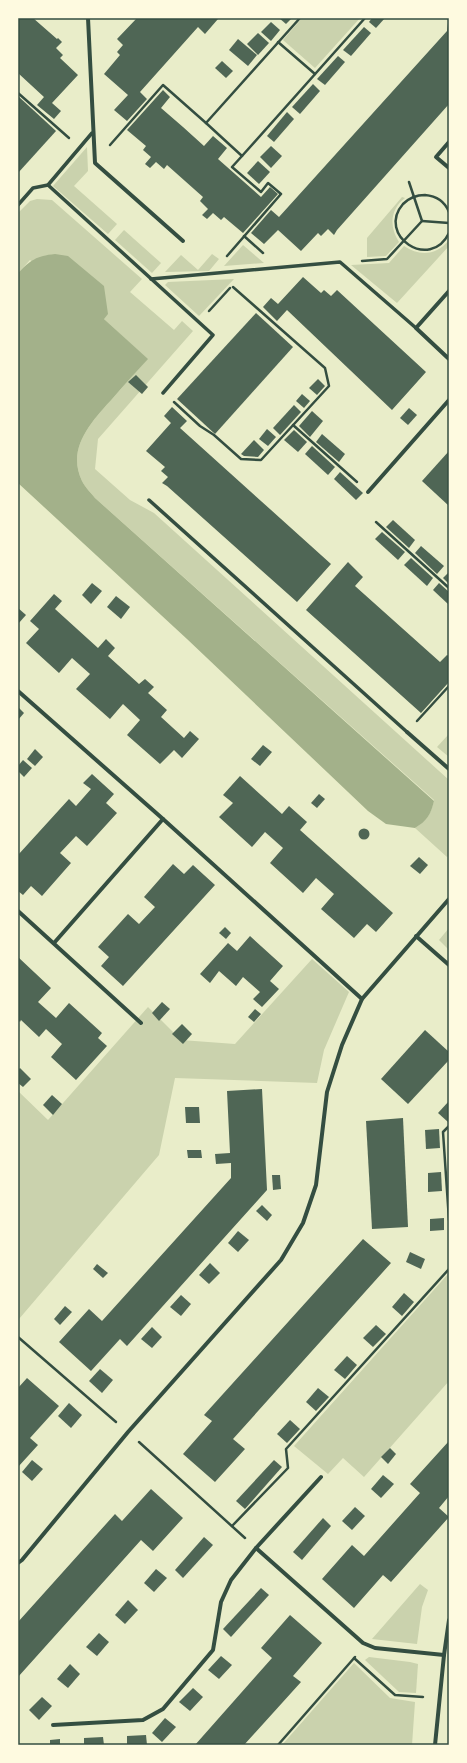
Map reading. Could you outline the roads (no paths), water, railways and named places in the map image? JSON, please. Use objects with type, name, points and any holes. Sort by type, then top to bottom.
[{"type":"street","points":[[88,18],[92,132],[95,163],[183,241]]},
{"type":"street","points":[[18,205],[33,188],[48,185],[92,132]]},
{"type":"street","points":[[449,142],[436,157],[449,168]]},
{"type":"street","points":[[48,185],[213,335],[163,393]]},
{"type":"street","points":[[151,279],[340,262],[416,328],[449,359]]},
{"type":"street","points":[[416,328],[449,290]]},
{"type":"street","points":[[368,492],[449,400]]},
{"type":"street","points":[[149,500],[449,769]]},
{"type":"street","points":[[18,691],[163,819],[362,999]]},
{"type":"street","points":[[54,943],[163,819]]},
{"type":"street","points":[[18,1563],[128,1432],[281,1260],[303,1223],[316,1185],[327,1092],[342,1045],[362,999],[449,899]]},
{"type":"street","points":[[18,911],[141,1023]]},
{"type":"street","points":[[416,936],[449,965]]},
{"type":"street","points":[[54,1725],[143,1720],[163,1709],[212,1650],[221,1602],[231,1580],[256,1548],[321,1477]]},
{"type":"street","points":[[256,1548],[366,1645],[375,1648],[444,1656]]},
{"type":"street","points":[[435,1745],[449,1620]]}]
